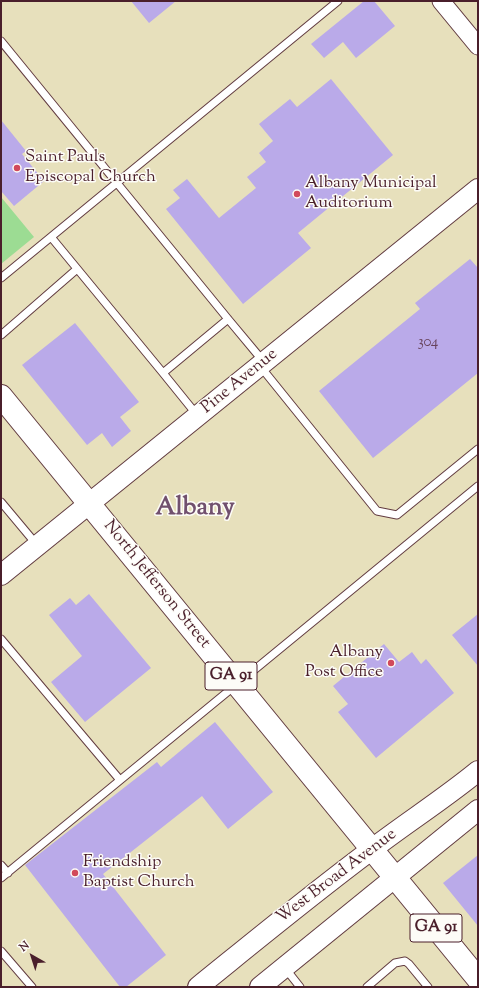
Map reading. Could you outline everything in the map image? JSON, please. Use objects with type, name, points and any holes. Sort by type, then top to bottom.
[{"type":"main road","name":"Pine Avenue","points":[[1,575],[478,189]]},
{"type":"main road","name":"North Jefferson Street","points":[[1,396],[90,503],[371,849]]},
{"type":"main road","name":"West Broad Avenue","points":[[198,987],[278,921],[371,849],[452,792],[478,771]]},
{"type":"main road","name":"West Broad Avenue","points":[[260,987],[478,810]]},
{"type":"main road","name":"GA 91","points":[[371,849],[478,979]]},
{"type":"street","points":[[441,1],[478,46]]},
{"type":"lane","points":[[1,278],[338,1]]},
{"type":"lane","points":[[1,41],[228,319],[377,511],[396,515],[478,449]]},
{"type":"lane","points":[[51,237],[198,416]]},
{"type":"lane","points":[[1,335],[77,269]]},
{"type":"lane","points":[[163,373],[228,319]]},
{"type":"lane","points":[[1,878],[478,486]]},
{"type":"lane","points":[[1,502],[37,546]]},
{"type":"lane","points":[[1,639],[120,780]]},
{"type":"lane","points":[[1,865],[8,873]]},
{"type":"lane","points":[[1,951],[32,987]]},
{"type":"lane","points":[[367,987],[395,963],[405,961],[428,987]]},
{"type":"lane","points":[[284,967],[300,987]]},
{"type":"green space","points":[[1,197],[34,237],[1,264]]},
{"type":"building","points":[[131,1],[176,1],[149,23]]},
{"type":"building","points":[[364,1],[374,1],[395,26],[356,58],[343,42],[324,58],[311,44]]},
{"type":"building","name":"Albany Municipal Auditorium","points":[[331,79],[393,155],[298,233],[311,248],[243,304],[166,209],[180,198],[173,190],[187,179],[219,218],[256,188],[247,177],[266,162],[259,153],[273,141],[259,124],[290,99],[297,107]]},
{"type":"building","name":"Saint Pauls Episcopal Church","points":[[1,120],[26,151],[22,154],[44,181],[14,206],[1,191]]},
{"type":"building","points":[[470,259],[478,268],[478,373],[373,458],[319,391],[420,309],[415,303]]},
{"type":"building","points":[[75,323],[139,402],[120,417],[131,431],[112,447],[102,433],[87,445],[22,365]]},
{"type":"building","points":[[89,594],[151,668],[85,722],[51,682],[82,656],[49,615],[70,598],[76,605]]},
{"type":"building","points":[[478,614],[478,666],[452,635]]},
{"type":"building","points":[[384,644],[399,662],[412,652],[421,664],[426,659],[454,693],[376,758],[338,712],[348,704],[333,686]]},
{"type":"building","points":[[215,722],[273,792],[228,829],[202,796],[103,874],[166,955],[126,987],[120,987],[25,865],[157,762],[161,767]]},
{"type":"building","points":[[478,855],[478,926],[443,883]]},
{"type":"place","name":"Saint Pauls Episcopal Church","points":[[17,168]]},
{"type":"place","name":"Albany Municipal Auditorium","points":[[297,194]]},
{"type":"place","name":"Albany Post Office","points":[[391,663]]},
{"type":"place","name":"Friendship Baptist Church","points":[[75,873]]},
{"type":"district","name":"Albany","points":[[195,510]]}]
